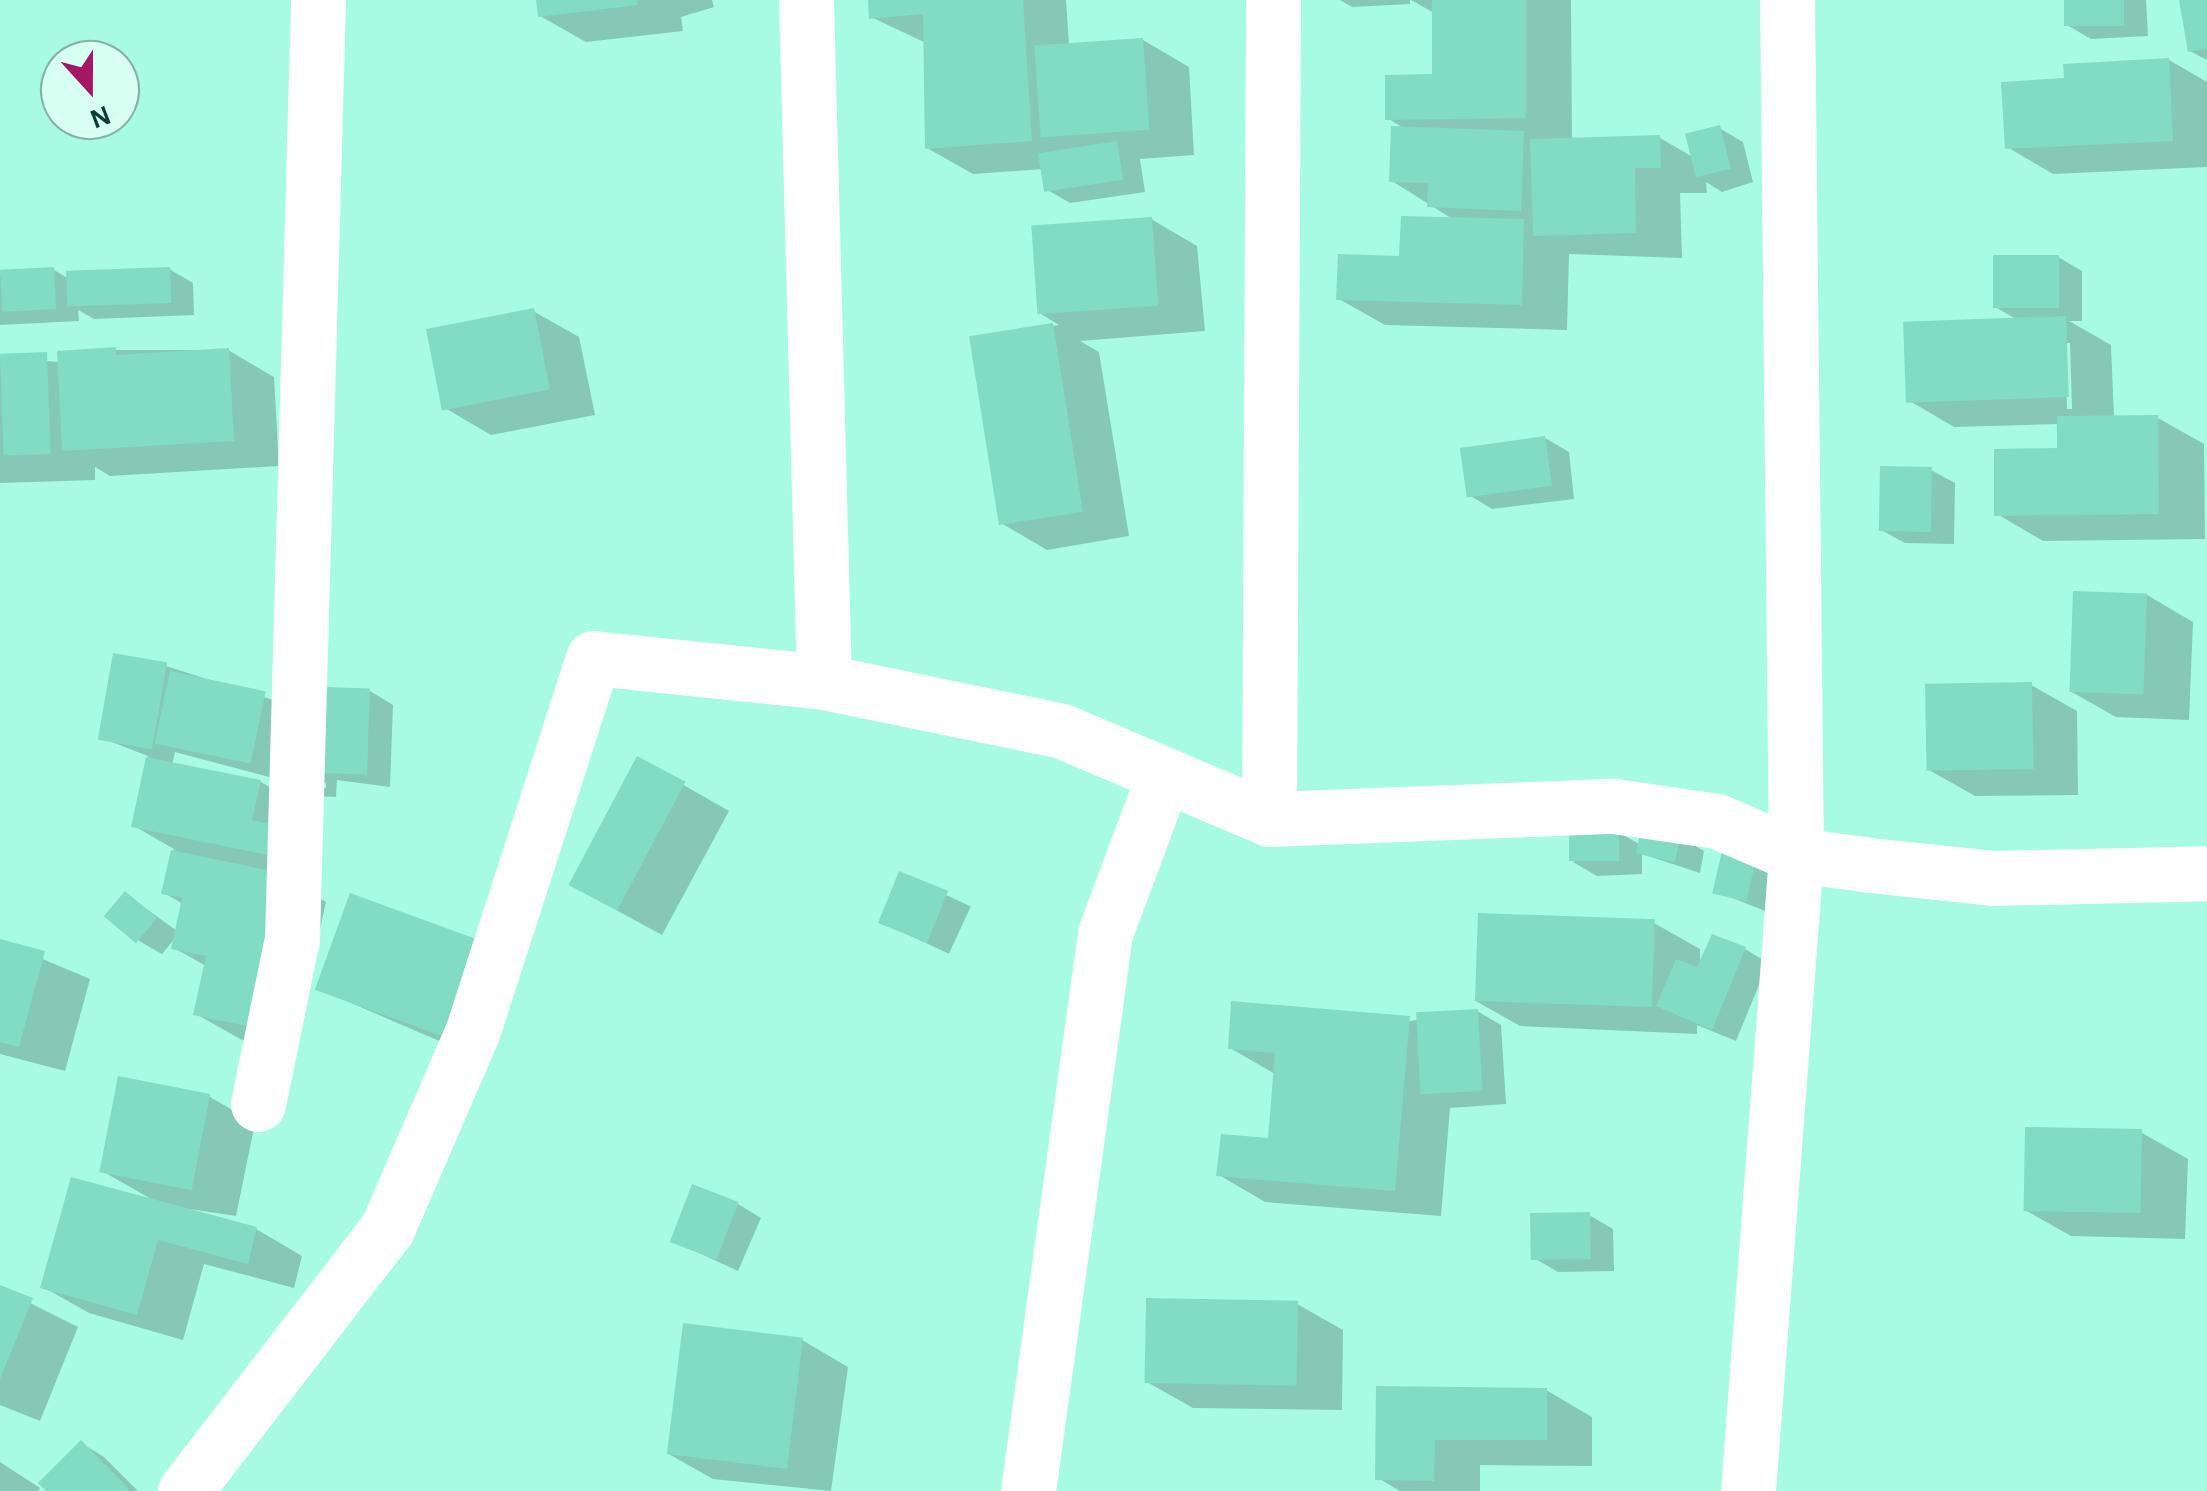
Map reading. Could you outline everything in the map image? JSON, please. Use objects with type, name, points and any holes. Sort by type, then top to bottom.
[{"type":"street","points":[[258,1104],[292,939],[318,0]]},
{"type":"street","points":[[806,0],[824,682]]},
{"type":"street","points":[[1268,819],[1273,0]]},
{"type":"street","points":[[1748,1491],[1796,855],[1787,0]]},
{"type":"street","points":[[185,1491],[387,1229],[472,1033],[594,658],[824,682],[1062,731],[1268,819],[1614,806],[1717,821],[1796,855],[1994,878],[2207,873]]},
{"type":"street","points":[[1028,1491],[1105,933],[1164,775]]},
{"type":"building","points":[[536,0],[637,0],[638,5],[538,17]]},
{"type":"building","points":[[868,0],[1023,0],[1032,141],[925,149],[923,14],[869,19]]},
{"type":"building","points":[[1432,0],[1526,0],[1526,118],[1385,120],[1385,75],[1432,74]]},
{"type":"building","points":[[2064,0],[2124,0],[2124,26],[2064,26]]},
{"type":"building","points":[[2179,0],[2207,0],[2207,49],[2188,52]]},
{"type":"building","points":[[1143,38],[1149,130],[1041,137],[1034,46]]},
{"type":"building","points":[[2169,58],[2173,141],[2005,149],[2001,82],[2064,78],[2063,64]]},
{"type":"building","points":[[1720,125],[1731,169],[1696,177],[1685,134]]},
{"type":"building","points":[[1391,126],[1524,131],[1521,211],[1427,207],[1428,183],[1389,182]]},
{"type":"building","points":[[1660,135],[1661,168],[1635,168],[1636,233],[1533,236],[1530,139]]},
{"type":"building","points":[[1117,141],[1123,180],[1044,192],[1038,154]]},
{"type":"building","points":[[1401,216],[1524,219],[1522,305],[1336,300],[1338,254],[1399,256]]},
{"type":"building","points":[[1152,217],[1158,306],[1038,314],[1031,225]]},
{"type":"building","points":[[1993,255],[2059,255],[2059,308],[1993,308]]},
{"type":"building","points":[[54,267],[56,309],[2,312],[0,270]]},
{"type":"building","points":[[170,267],[171,303],[67,307],[66,271]]},
{"type":"building","points":[[534,308],[550,389],[442,410],[426,329]]},
{"type":"building","points":[[2066,316],[2069,397],[1906,403],[1903,322]]},
{"type":"building","points":[[1053,323],[1083,512],[999,525],[969,336]]},
{"type":"building","points":[[116,347],[116,355],[229,348],[234,441],[62,451],[57,351]]},
{"type":"building","points":[[47,352],[51,454],[4,456],[0,354]]},
{"type":"building","points":[[2158,415],[2159,514],[1994,516],[1994,449],[2057,448],[2057,416]]},
{"type":"building","points":[[1545,436],[1552,486],[1467,497],[1460,448]]},
{"type":"building","points":[[1880,466],[1932,467],[1931,532],[1879,531]]},
{"type":"building","points":[[2073,591],[2147,594],[2143,695],[2069,692]]},
{"type":"building","points":[[113,653],[167,663],[152,749],[98,740]]},
{"type":"building","points":[[170,671],[266,691],[250,764],[155,743]]},
{"type":"building","points":[[2032,682],[2034,769],[1927,771],[1925,684]]},
{"type":"building","points":[[324,687],[370,689],[367,775],[321,773]]},
{"type":"building","points":[[637,756],[686,782],[617,911],[568,885]]},
{"type":"building","points":[[146,757],[261,780],[252,820],[274,825],[268,855],[131,827]]},
{"type":"building","points":[[1642,826],[1681,835],[1675,862],[1636,853]]},
{"type":"building","points":[[1569,829],[1619,829],[1619,861],[1569,861]]},
{"type":"building","points":[[1725,838],[1759,846],[1746,901],[1712,894]]},
{"type":"building","points":[[171,850],[281,873],[247,1026],[193,1015],[206,956],[171,949],[182,898],[161,894]]},
{"type":"building","points":[[899,871],[948,891],[927,943],[878,923]]},
{"type":"building","points":[[125,891],[157,918],[136,943],[104,916]]},
{"type":"building","points":[[350,893],[477,939],[442,1036],[315,990]]},
{"type":"building","points":[[1478,913],[1655,919],[1652,1007],[1475,1001]]},
{"type":"building","points":[[1712,934],[1746,947],[1712,1030],[1656,1006],[1676,959],[1697,967]]},
{"type":"building","points":[[0,939],[45,951],[19,1047],[0,1042]]},
{"type":"building","points":[[1231,1001],[1410,1016],[1395,1191],[1216,1176],[1221,1134],[1268,1138],[1275,1053],[1228,1049]]},
{"type":"building","points":[[1478,1009],[1482,1091],[1420,1094],[1416,1012]]},
{"type":"building","points":[[118,1076],[210,1094],[192,1190],[99,1172]]},
{"type":"building","points":[[2025,1127],[2142,1129],[2141,1213],[2024,1211]]},
{"type":"building","points":[[71,1177],[257,1227],[248,1264],[158,1240],[137,1315],[40,1288]]},
{"type":"building","points":[[692,1184],[739,1202],[716,1260],[670,1242]]},
{"type":"building","points":[[1590,1212],[1591,1259],[1531,1260],[1530,1213]]},
{"type":"building","points":[[0,1285],[33,1298],[0,1379]]},
{"type":"building","points":[[1146,1298],[1298,1301],[1296,1386],[1145,1383]]},
{"type":"building","points":[[683,1323],[803,1338],[787,1469],[667,1454]]},
{"type":"building","points":[[1376,1386],[1547,1388],[1547,1440],[1435,1440],[1434,1481],[1375,1480]]},
{"type":"building","points":[[81,1440],[129,1489],[46,1491],[38,1483]]}]
